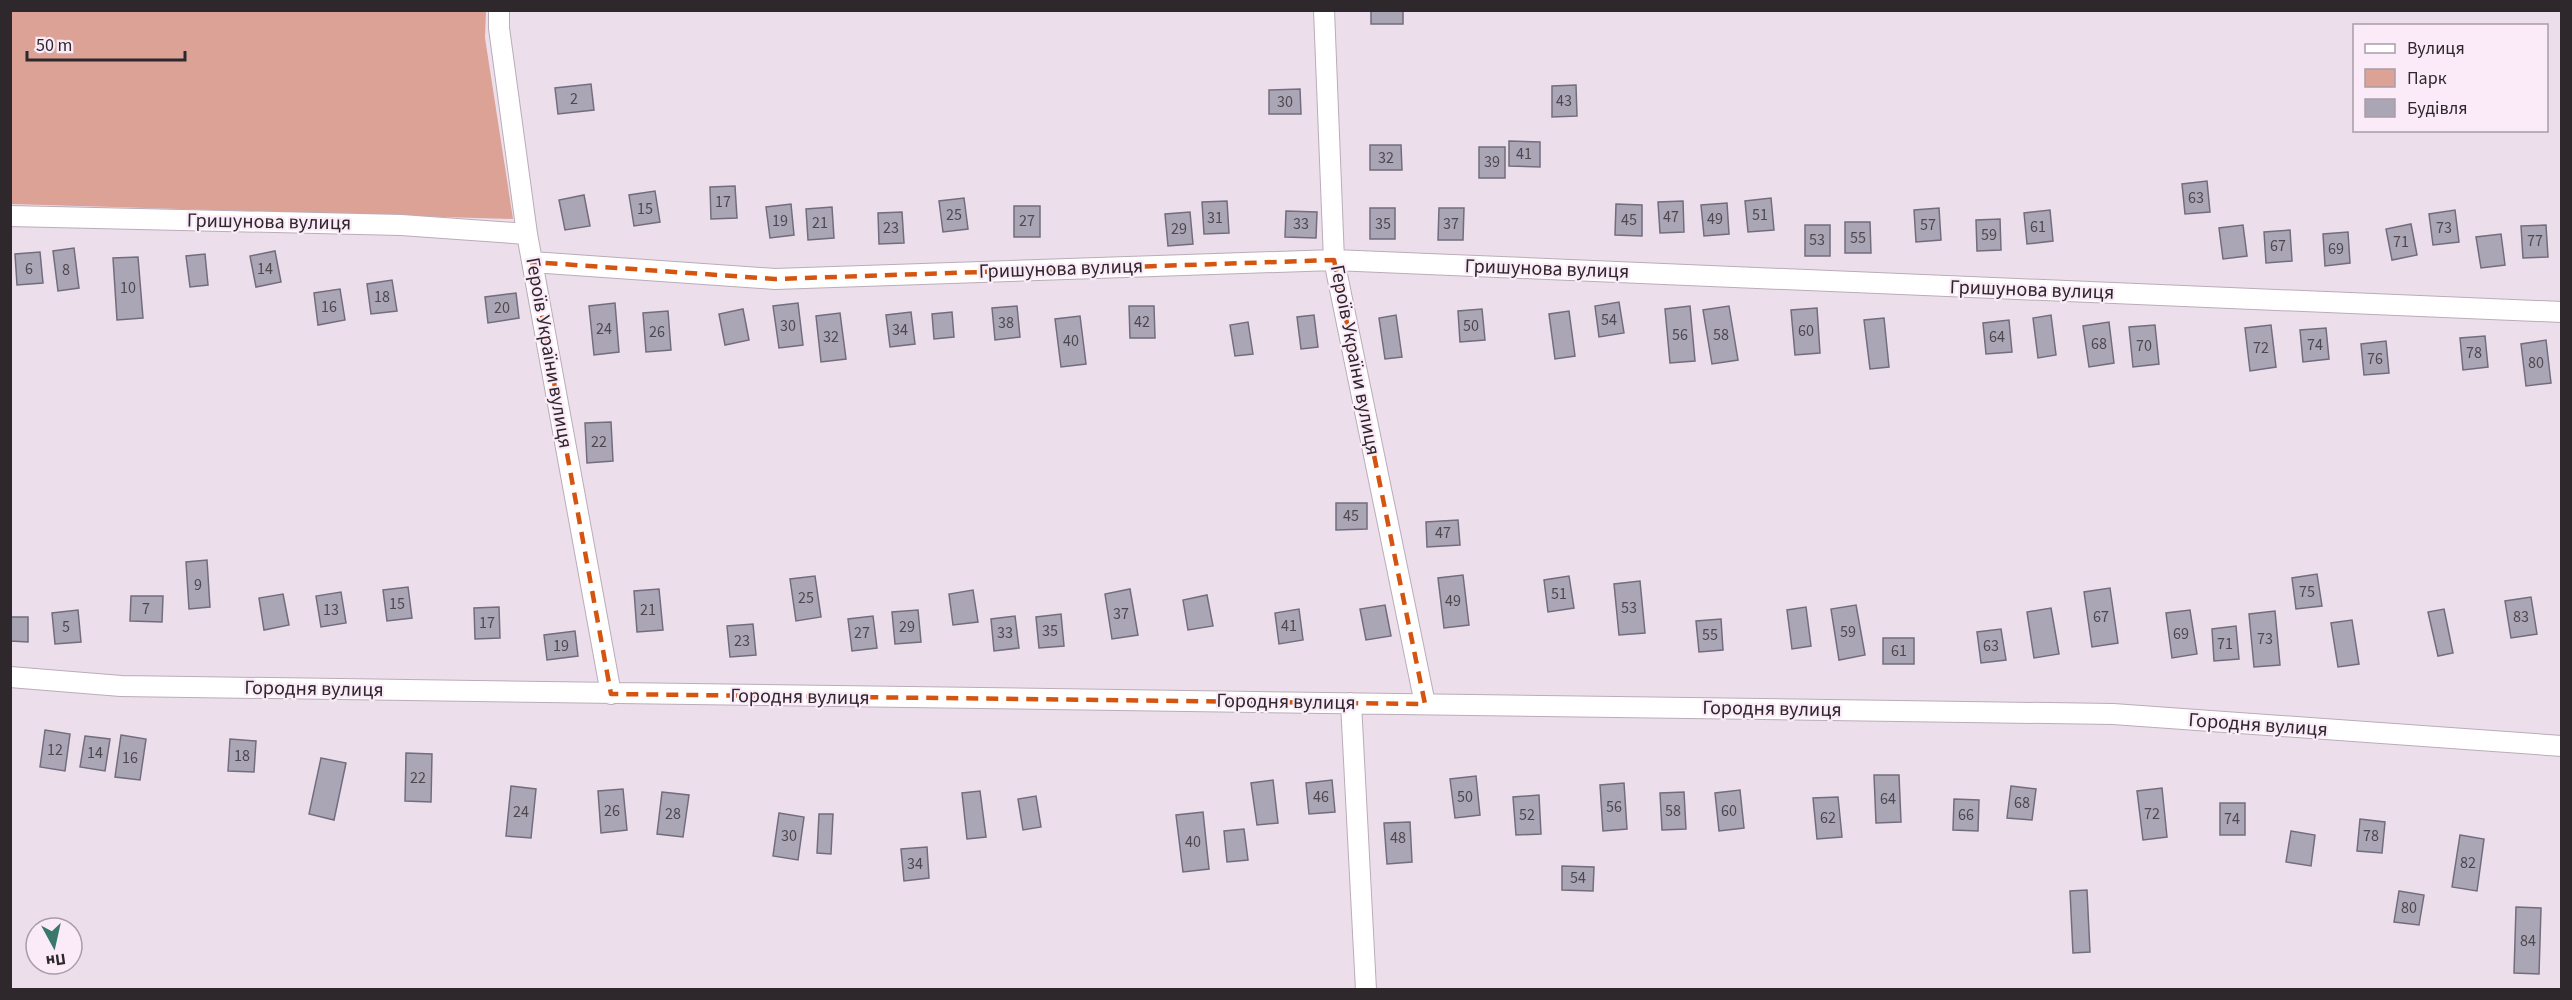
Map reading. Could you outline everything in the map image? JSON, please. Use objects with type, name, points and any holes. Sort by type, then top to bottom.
[{"type":"street","name":"Героїв України вулиця","points":[[499,10],[499,28],[526,234],[611,694]]},
{"type":"street","name":"Героїв України вулиця","points":[[1324,10],[1334,260],[1425,704]]},
{"type":"street","name":"Гришунова вулиця","points":[[10,216],[401,225],[526,234]]},
{"type":"street","name":"Гришунова вулиця","points":[[532,262],[775,279],[1334,260],[2562,312]]},
{"type":"street","name":"Городня вулиця","points":[[10,677],[121,686],[2113,714],[2562,746]]},
{"type":"street","points":[[1351,703],[1365,990]]},
{"type":"highlighted area","points":[[1334,260],[1425,704],[611,694],[532,262],[775,279]]},
{"type":"green space","points":[[11,11],[486,11],[485,38],[513,219],[11,204]]},
{"type":"building","points":[[1371,10],[1403,10],[1403,24],[1371,24]]},
{"type":"building","points":[[591,84],[594,110],[558,114],[555,88]]},
{"type":"building","points":[[1576,85],[1577,116],[1552,117],[1552,86]]},
{"type":"building","points":[[1300,89],[1301,114],[1269,114],[1269,90]]},
{"type":"building","points":[[1509,141],[1540,142],[1540,167],[1509,166]]},
{"type":"building","points":[[1370,145],[1401,145],[1402,170],[1370,170]]},
{"type":"building","points":[[1479,147],[1505,147],[1505,178],[1479,178]]},
{"type":"building","points":[[2207,181],[2210,212],[2185,214],[2182,184]]},
{"type":"building","points":[[735,186],[737,218],[711,219],[710,187]]},
{"type":"building","points":[[655,191],[660,222],[634,226],[629,195]]},
{"type":"building","points":[[584,195],[590,226],[565,230],[559,200]]},
{"type":"building","points":[[964,198],[968,229],[943,232],[939,201]]},
{"type":"building","points":[[1771,198],[1774,230],[1748,232],[1745,201]]},
{"type":"building","points":[[1227,201],[1229,233],[1204,234],[1202,202]]},
{"type":"building","points":[[1683,201],[1684,232],[1660,233],[1658,202]]},
{"type":"building","points":[[1727,203],[1729,234],[1704,236],[1701,205]]},
{"type":"building","points":[[791,204],[794,235],[770,238],[766,207]]},
{"type":"building","points":[[1616,204],[1642,205],[1642,236],[1615,235]]},
{"type":"building","points":[[1014,206],[1040,206],[1040,237],[1014,237]]},
{"type":"building","points":[[832,207],[834,238],[808,240],[806,209]]},
{"type":"building","points":[[1370,208],[1395,208],[1395,239],[1370,239]]},
{"type":"building","points":[[1439,208],[1464,208],[1463,240],[1438,240]]},
{"type":"building","points":[[1939,208],[1941,240],[1916,242],[1914,210]]},
{"type":"building","points":[[2050,210],[2053,241],[2027,244],[2024,213]]},
{"type":"building","points":[[2455,210],[2459,242],[2433,245],[2429,214]]},
{"type":"building","points":[[1286,211],[1317,212],[1316,238],[1285,237]]},
{"type":"building","points":[[902,212],[904,243],[879,244],[878,213]]},
{"type":"building","points":[[1190,212],[1193,244],[1168,246],[1165,214]]},
{"type":"building","points":[[2000,219],[2001,250],[1977,251],[1976,220]]},
{"type":"building","points":[[1845,222],[1870,222],[1871,253],[1845,253]]},
{"type":"building","points":[[2411,224],[2417,255],[2392,260],[2386,229]]},
{"type":"building","points":[[1805,225],[1830,225],[1830,256],[1805,256]]},
{"type":"building","points":[[2243,225],[2247,256],[2223,259],[2219,228]]},
{"type":"building","points":[[2546,225],[2548,257],[2523,258],[2521,226]]},
{"type":"building","points":[[2290,230],[2292,261],[2266,263],[2264,232]]},
{"type":"building","points":[[2348,232],[2350,263],[2325,266],[2323,234]]},
{"type":"building","points":[[2501,234],[2505,265],[2481,268],[2476,237]]},
{"type":"building","points":[[74,248],[79,288],[58,291],[53,251]]},
{"type":"building","points":[[275,251],[281,282],[256,287],[250,256]]},
{"type":"building","points":[[40,252],[43,283],[17,285],[15,254]]},
{"type":"building","points":[[205,254],[208,285],[190,287],[186,256]]},
{"type":"building","points":[[138,257],[143,318],[117,320],[113,258]]},
{"type":"building","points":[[392,280],[397,311],[371,314],[367,284]]},
{"type":"building","points":[[340,289],[345,320],[318,325],[314,293]]},
{"type":"building","points":[[516,293],[519,318],[488,323],[485,297]]},
{"type":"building","points":[[1619,302],[1624,333],[1599,337],[1595,306]]},
{"type":"building","points":[[615,303],[619,352],[594,355],[589,306]]},
{"type":"building","points":[[798,303],[803,345],[779,348],[773,306]]},
{"type":"building","points":[[1017,306],[1020,337],[995,340],[992,308]]},
{"type":"building","points":[[1129,306],[1154,306],[1155,338],[1130,338]]},
{"type":"building","points":[[1690,306],[1695,361],[1670,363],[1665,309]]},
{"type":"building","points":[[1729,306],[1738,360],[1712,364],[1703,310]]},
{"type":"building","points":[[1817,308],[1820,353],[1795,355],[1791,310]]},
{"type":"building","points":[[743,309],[749,340],[725,345],[719,314]]},
{"type":"building","points":[[1482,309],[1485,340],[1460,342],[1458,311]]},
{"type":"building","points":[[668,311],[671,350],[646,352],[643,313]]},
{"type":"building","points":[[1569,311],[1575,356],[1555,359],[1549,314]]},
{"type":"building","points":[[911,312],[915,344],[890,347],[886,315]]},
{"type":"building","points":[[952,312],[954,337],[934,339],[932,314]]},
{"type":"building","points":[[840,313],[846,359],[821,362],[816,316]]},
{"type":"building","points":[[1314,315],[1318,347],[1301,349],[1297,317]]},
{"type":"building","points":[[1396,315],[1402,357],[1385,359],[1379,318]]},
{"type":"building","points":[[2051,315],[2056,355],[2038,358],[2033,318]]},
{"type":"building","points":[[1080,316],[1086,364],[1061,367],[1055,319]]},
{"type":"building","points":[[1884,318],[1889,367],[1870,369],[1864,320]]},
{"type":"building","points":[[2009,320],[2012,352],[1986,354],[1983,323]]},
{"type":"building","points":[[1248,322],[1253,354],[1235,356],[1230,325]]},
{"type":"building","points":[[2109,322],[2114,363],[2089,367],[2083,326]]},
{"type":"building","points":[[2155,325],[2159,364],[2133,367],[2129,327]]},
{"type":"building","points":[[2271,325],[2276,367],[2250,371],[2245,328]]},
{"type":"building","points":[[2326,328],[2329,359],[2303,362],[2300,330]]},
{"type":"building","points":[[2485,336],[2488,367],[2463,370],[2460,338]]},
{"type":"building","points":[[2546,340],[2551,383],[2526,386],[2521,344]]},
{"type":"building","points":[[2386,341],[2389,373],[2364,375],[2361,344]]},
{"type":"building","points":[[611,422],[613,461],[587,463],[585,423]]},
{"type":"building","points":[[1336,503],[1367,503],[1367,529],[1336,530]]},
{"type":"building","points":[[1458,520],[1460,545],[1427,547],[1426,522]]},
{"type":"building","points":[[207,560],[210,607],[189,609],[186,562]]},
{"type":"building","points":[[2317,574],[2322,606],[2296,609],[2292,578]]},
{"type":"building","points":[[1463,575],[1469,625],[1444,628],[1438,578]]},
{"type":"building","points":[[815,576],[821,617],[796,621],[790,579]]},
{"type":"building","points":[[1569,576],[1574,608],[1548,612],[1544,580]]},
{"type":"building","points":[[1640,581],[1645,633],[1619,635],[1614,584]]},
{"type":"building","points":[[408,587],[412,618],[387,621],[383,590]]},
{"type":"building","points":[[2110,588],[2118,643],[2092,647],[2084,592]]},
{"type":"building","points":[[659,589],[663,630],[637,632],[634,591]]},
{"type":"building","points":[[1130,589],[1138,635],[1112,639],[1105,594]]},
{"type":"building","points":[[973,590],[978,622],[953,625],[949,594]]},
{"type":"building","points":[[341,592],[346,623],[321,627],[316,596]]},
{"type":"building","points":[[283,594],[289,625],[264,630],[259,598]]},
{"type":"building","points":[[1207,595],[1213,626],[1188,630],[1183,600]]},
{"type":"building","points":[[131,596],[163,596],[162,622],[130,621]]},
{"type":"building","points":[[2531,597],[2537,634],[2511,638],[2505,601]]},
{"type":"building","points":[[1385,605],[1391,636],[1366,640],[1360,609]]},
{"type":"building","points":[[1856,605],[1865,655],[1839,660],[1831,609]]},
{"type":"building","points":[[499,607],[500,638],[475,639],[474,608]]},
{"type":"building","points":[[1806,607],[1811,646],[1792,649],[1787,610]]},
{"type":"building","points":[[2051,608],[2059,654],[2034,658],[2027,612]]},
{"type":"building","points":[[1299,609],[1303,640],[1279,644],[1275,613]]},
{"type":"building","points":[[2444,609],[2453,653],[2438,656],[2428,612]]},
{"type":"building","points":[[78,610],[81,642],[55,644],[52,613]]},
{"type":"building","points":[[918,610],[921,642],[895,644],[892,612]]},
{"type":"building","points":[[2190,610],[2197,654],[2172,658],[2166,613]]},
{"type":"building","points":[[2275,611],[2280,665],[2254,667],[2249,614]]},
{"type":"building","points":[[1061,614],[1064,646],[1039,648],[1036,617]]},
{"type":"building","points":[[873,616],[877,648],[852,651],[848,619]]},
{"type":"building","points":[[1015,616],[1019,648],[994,651],[991,619]]},
{"type":"building","points":[[10,617],[28,617],[28,642],[10,641]]},
{"type":"building","points":[[1721,619],[1723,650],[1699,652],[1696,621]]},
{"type":"building","points":[[2352,620],[2359,664],[2338,667],[2331,623]]},
{"type":"building","points":[[753,624],[756,655],[730,657],[727,626]]},
{"type":"building","points":[[2236,626],[2239,659],[2214,661],[2212,629]]},
{"type":"building","points":[[2001,629],[2006,660],[1981,663],[1977,632]]},
{"type":"building","points":[[575,631],[578,656],[547,660],[544,635]]},
{"type":"building","points":[[1883,638],[1914,638],[1914,664],[1883,664]]},
{"type":"building","points":[[45,730],[70,734],[65,771],[40,767]]},
{"type":"building","points":[[121,735],[146,739],[140,780],[115,777]]},
{"type":"building","points":[[85,736],[110,739],[105,771],[80,767]]},
{"type":"building","points":[[230,739],[256,741],[254,772],[228,771]]},
{"type":"building","points":[[406,753],[432,754],[431,802],[405,801]]},
{"type":"building","points":[[321,758],[346,763],[334,820],[309,814]]},
{"type":"building","points":[[1874,775],[1899,775],[1901,822],[1876,823]]},
{"type":"building","points":[[1476,776],[1480,815],[1455,818],[1450,779]]},
{"type":"building","points":[[1273,780],[1278,823],[1257,825],[1251,783]]},
{"type":"building","points":[[1332,780],[1335,812],[1309,814],[1306,783]]},
{"type":"building","points":[[1624,783],[1627,829],[1603,831],[1600,785]]},
{"type":"building","points":[[511,786],[536,789],[531,838],[506,836]]},
{"type":"building","points":[[2011,786],[2036,789],[2032,820],[2007,818]]},
{"type":"building","points":[[2162,788],[2167,837],[2143,840],[2137,791]]},
{"type":"building","points":[[623,789],[627,830],[601,833],[598,791]]},
{"type":"building","points":[[1740,790],[1744,828],[1719,831],[1715,793]]},
{"type":"building","points":[[980,791],[986,837],[967,839],[962,793]]},
{"type":"building","points":[[662,792],[689,795],[683,837],[657,834]]},
{"type":"building","points":[[1684,792],[1686,829],[1662,830],[1660,793]]},
{"type":"building","points":[[1539,795],[1541,834],[1516,835],[1513,797]]},
{"type":"building","points":[[1036,796],[1041,827],[1023,830],[1018,799]]},
{"type":"building","points":[[1838,797],[1842,837],[1817,839],[1813,798]]},
{"type":"building","points":[[1954,799],[1979,800],[1978,831],[1953,830]]},
{"type":"building","points":[[2220,803],[2245,803],[2245,835],[2220,835]]},
{"type":"building","points":[[1203,812],[1209,869],[1183,872],[1176,815]]},
{"type":"building","points":[[779,813],[804,817],[798,860],[773,856]]},
{"type":"building","points":[[819,814],[833,814],[831,854],[817,853]]},
{"type":"building","points":[[2360,819],[2385,822],[2382,853],[2357,851]]},
{"type":"building","points":[[1410,822],[1412,862],[1387,864],[1384,823]]},
{"type":"building","points":[[1244,829],[1248,860],[1227,862],[1224,831]]},
{"type":"building","points":[[2291,831],[2315,835],[2311,866],[2286,862]]},
{"type":"building","points":[[2460,835],[2484,839],[2477,891],[2452,887]]},
{"type":"building","points":[[927,847],[929,878],[904,881],[901,849]]},
{"type":"building","points":[[1562,866],[1594,867],[1593,891],[1562,890]]},
{"type":"building","points":[[2087,890],[2090,952],[2073,953],[2070,891]]},
{"type":"building","points":[[2399,891],[2424,895],[2419,925],[2394,922]]},
{"type":"building","points":[[2516,907],[2541,908],[2539,974],[2514,973]]}]
